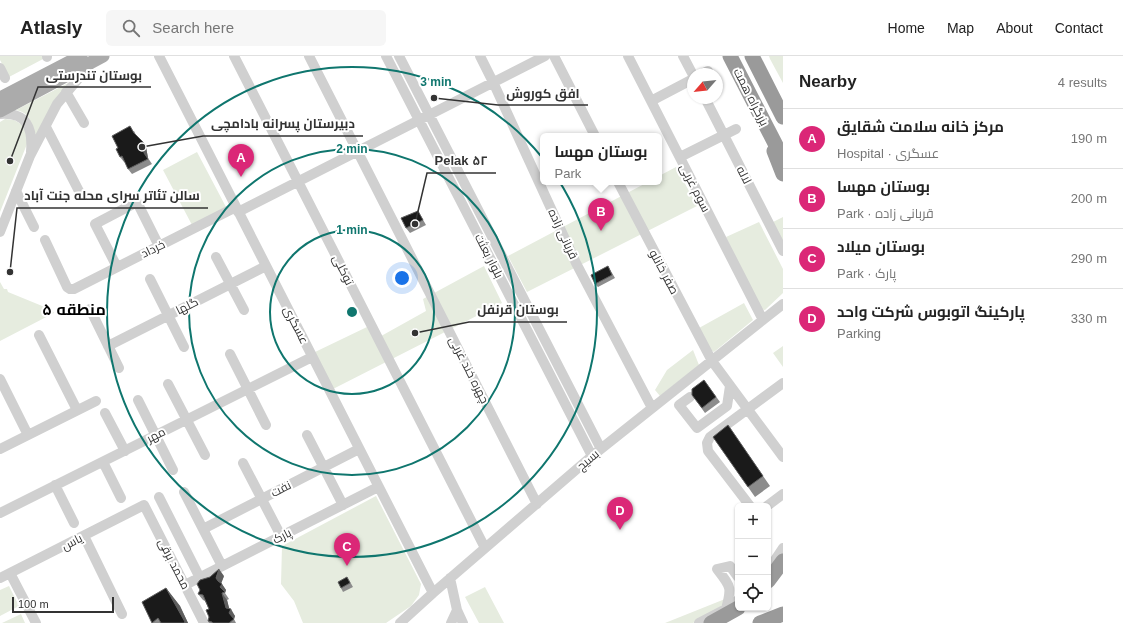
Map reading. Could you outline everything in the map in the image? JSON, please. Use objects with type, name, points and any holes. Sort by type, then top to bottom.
[{"type":"highway","name":"بزرگراه همت","points":[[730,56],[783,159]]},
{"type":"highway","name":"بزرگراه همت","points":[[752,56],[783,117]]},
{"type":"highway","points":[[760,115],[783,174]]},
{"type":"highway","points":[[771,577],[783,561]]},
{"type":"highway","points":[[711,623],[732,608]]},
{"type":"highway","points":[[760,623],[783,614]]},
{"type":"main road","points":[[0,98],[81,56]]},
{"type":"main road","points":[[0,111],[98,59]]},
{"type":"street","name":"عسگری","points":[[159,56],[433,593]]},
{"type":"street","name":"توکلی","points":[[234,56],[485,548]]},
{"type":"street","name":"چهره خند غربی","points":[[309,56],[537,504]]},
{"type":"street","name":"بلوار بعثت","points":[[386,56],[592,456]]},
{"type":"street","name":"بلوار بعثت","points":[[399,56],[601,449]]},
{"type":"street","name":"قربانی زاده","points":[[480,56],[540,184]]},
{"type":"street","name":"خرداد","points":[[45,240],[70,289],[74,289],[159,246],[298,181],[545,56]]},
{"type":"street","points":[[554,56],[593,133]]},
{"type":"street","name":"سوم غربی","points":[[628,56],[763,320]]},
{"type":"street","points":[[683,56],[689,68]]},
{"type":"street","points":[[0,232],[30,156],[57,104],[66,92],[98,59]]},
{"type":"street","points":[[0,68],[5,78]]},
{"type":"street","points":[[650,101],[687,82]]},
{"type":"street","points":[[768,89],[783,111]]},
{"type":"street","points":[[66,92],[84,123]]},
{"type":"street","name":"لاله","points":[[708,104],[783,251]]},
{"type":"street","points":[[0,114],[15,114],[24,120],[31,135],[30,156]]},
{"type":"street","points":[[46,127],[82,197]]},
{"type":"street","points":[[680,157],[736,129]]},
{"type":"street","name":"قربانی زاده","points":[[540,185],[576,263],[652,408]]},
{"type":"street","name":"صفر خانلو","points":[[620,185],[712,361],[783,458]]},
{"type":"street","points":[[16,191],[34,227]]},
{"type":"street","points":[[117,267],[95,224],[137,202],[159,246]]},
{"type":"street","points":[[216,257],[244,310]]},
{"type":"street","name":"گلها","points":[[108,346],[266,266]]},
{"type":"street","points":[[150,278],[184,347]]},
{"type":"street","name":"بسیج","points":[[400,623],[592,456],[783,304]]},
{"type":"street","points":[[90,309],[119,368]]},
{"type":"street","points":[[39,335],[76,410]]},
{"type":"street","points":[[230,354],[266,425]]},
{"type":"street","name":"مهر","points":[[0,513],[312,357]]},
{"type":"street","points":[[0,379],[28,435]]},
{"type":"street","points":[[748,503],[708,451],[707,443],[710,437],[783,383]]},
{"type":"street","points":[[168,384],[205,455]]},
{"type":"street","points":[[690,397],[679,405],[697,428],[727,406],[730,386]]},
{"type":"street","points":[[138,400],[173,470]]},
{"type":"street","points":[[0,449],[96,401]]},
{"type":"street","points":[[105,412],[125,451]]},
{"type":"street","points":[[307,434],[343,505]]},
{"type":"street","name":"نفت","points":[[203,529],[359,449]]},
{"type":"street","points":[[102,462],[121,498]]},
{"type":"street","points":[[243,463],[281,536]]},
{"type":"street","points":[[55,485],[74,523]]},
{"type":"street","name":"پارک","points":[[185,585],[378,487]]},
{"type":"street","points":[[184,492],[222,566]]},
{"type":"street","points":[[771,503],[783,494]]},
{"type":"street","name":"محمد برقی","points":[[159,497],[200,578]]},
{"type":"street","name":"محمد برقی","points":[[144,505],[204,623]]},
{"type":"street","name":"یاس","points":[[0,578],[144,505]]},
{"type":"street","points":[[84,536],[122,614]]},
{"type":"street","points":[[771,565],[783,548]]},
{"type":"street","points":[[699,623],[732,608],[730,586],[717,569],[730,566],[737,575]]},
{"type":"street","points":[[10,573],[36,623]]},
{"type":"street","points":[[450,578],[457,610],[463,623]]},
{"type":"street","points":[[451,623],[457,610]]},
{"type":"shaded area","points":[[0,56],[42,56],[43,59],[9,77],[0,60]]},
{"type":"shaded area","points":[[769,56],[783,56],[783,83],[770,59]]},
{"type":"shaded area","points":[[74,80],[39,132],[34,136],[30,119],[21,111],[16,110]]},
{"type":"shaded area","points":[[5,119],[14,120],[21,124],[27,131],[27,144],[0,212],[0,122]]},
{"type":"shaded area","points":[[197,152],[226,207],[192,225],[163,170]]},
{"type":"shaded area","points":[[676,167],[697,206],[527,292],[508,256],[642,185],[662,185],[662,174]]},
{"type":"shaded area","points":[[783,217],[783,248],[771,223]]},
{"type":"shaded area","points":[[759,222],[783,269],[783,293],[765,310],[761,309],[726,237]]},
{"type":"shaded area","points":[[484,266],[502,303],[333,389],[315,352],[367,327],[374,340],[426,311],[423,299]]},
{"type":"shaded area","points":[[0,282],[4,289],[7,289],[8,292],[52,310],[54,313],[0,341]]},
{"type":"shaded area","points":[[744,303],[753,320],[714,352],[708,349],[699,328]]},
{"type":"shaded area","points":[[783,346],[783,367],[773,353]]},
{"type":"shaded area","points":[[693,350],[699,365],[660,396],[655,390],[667,370]]},
{"type":"shaded area","points":[[376,496],[421,584],[419,595],[411,606],[386,623],[303,623],[294,601],[281,584],[282,546]]},
{"type":"shaded area","points":[[9,586],[19,606],[0,616],[0,590]]},
{"type":"shaded area","points":[[485,587],[504,623],[479,623],[465,597]]},
{"type":"shaded area","points":[[725,599],[725,605],[709,616],[693,623],[665,623]]},
{"type":"shaded area","points":[[21,614],[25,623],[2,623]]},
{"type":"building","points":[[130,126],[134,133],[143,142],[144,153],[148,159],[128,169],[122,156],[120,157],[116,149],[118,148],[112,136]]},
{"type":"building","points":[[418,211],[423,220],[406,228],[401,218]]},
{"type":"building","points":[[608,266],[612,275],[595,284],[591,275]]},
{"type":"building","points":[[704,380],[716,397],[702,408],[692,395],[692,389]]},
{"type":"building","points":[[728,425],[763,476],[748,487],[713,437]]},
{"type":"building","points":[[219,569],[216,578],[222,584],[220,587],[225,592],[222,593],[226,608],[231,609],[229,613],[234,619],[229,623],[213,623],[208,621],[209,617],[206,610],[209,609],[203,595],[198,594],[200,590],[197,584],[200,580],[210,577]]},
{"type":"building","points":[[347,577],[350,583],[341,588],[338,582]]},
{"type":"building","points":[[166,588],[185,622],[184,623],[161,623],[158,618],[152,623],[142,602]]},
{"type":"place","name":"افق کوروش","points":[[434,98]]},
{"type":"place","name":"دبیرستان پسرانه بادامچی","points":[[142,147]]},
{"type":"place","name":"بوستان تندرستی","points":[[10,161]]},
{"type":"place","name":"مرکز خانه سلامت شقایق","points":[[241,177]]},
{"type":"place","name":"Pelak ۵۲","points":[[415,224]]},
{"type":"place","name":"بوستان مهسا","points":[[601,231]]},
{"type":"place","name":"سالن تئاتر سرای محله جنت آباد","points":[[10,272]]},
{"type":"place","name":"بوستان قرنفل","points":[[415,333]]},
{"type":"place","name":"پارکینگ اتوبوس شرکت واحد","points":[[620,530]]},
{"type":"place","name":"بوستان میلاد","points":[[347,566]]},
{"type":"district","name":"منطقه ۵","points":[[74,309]]}]
